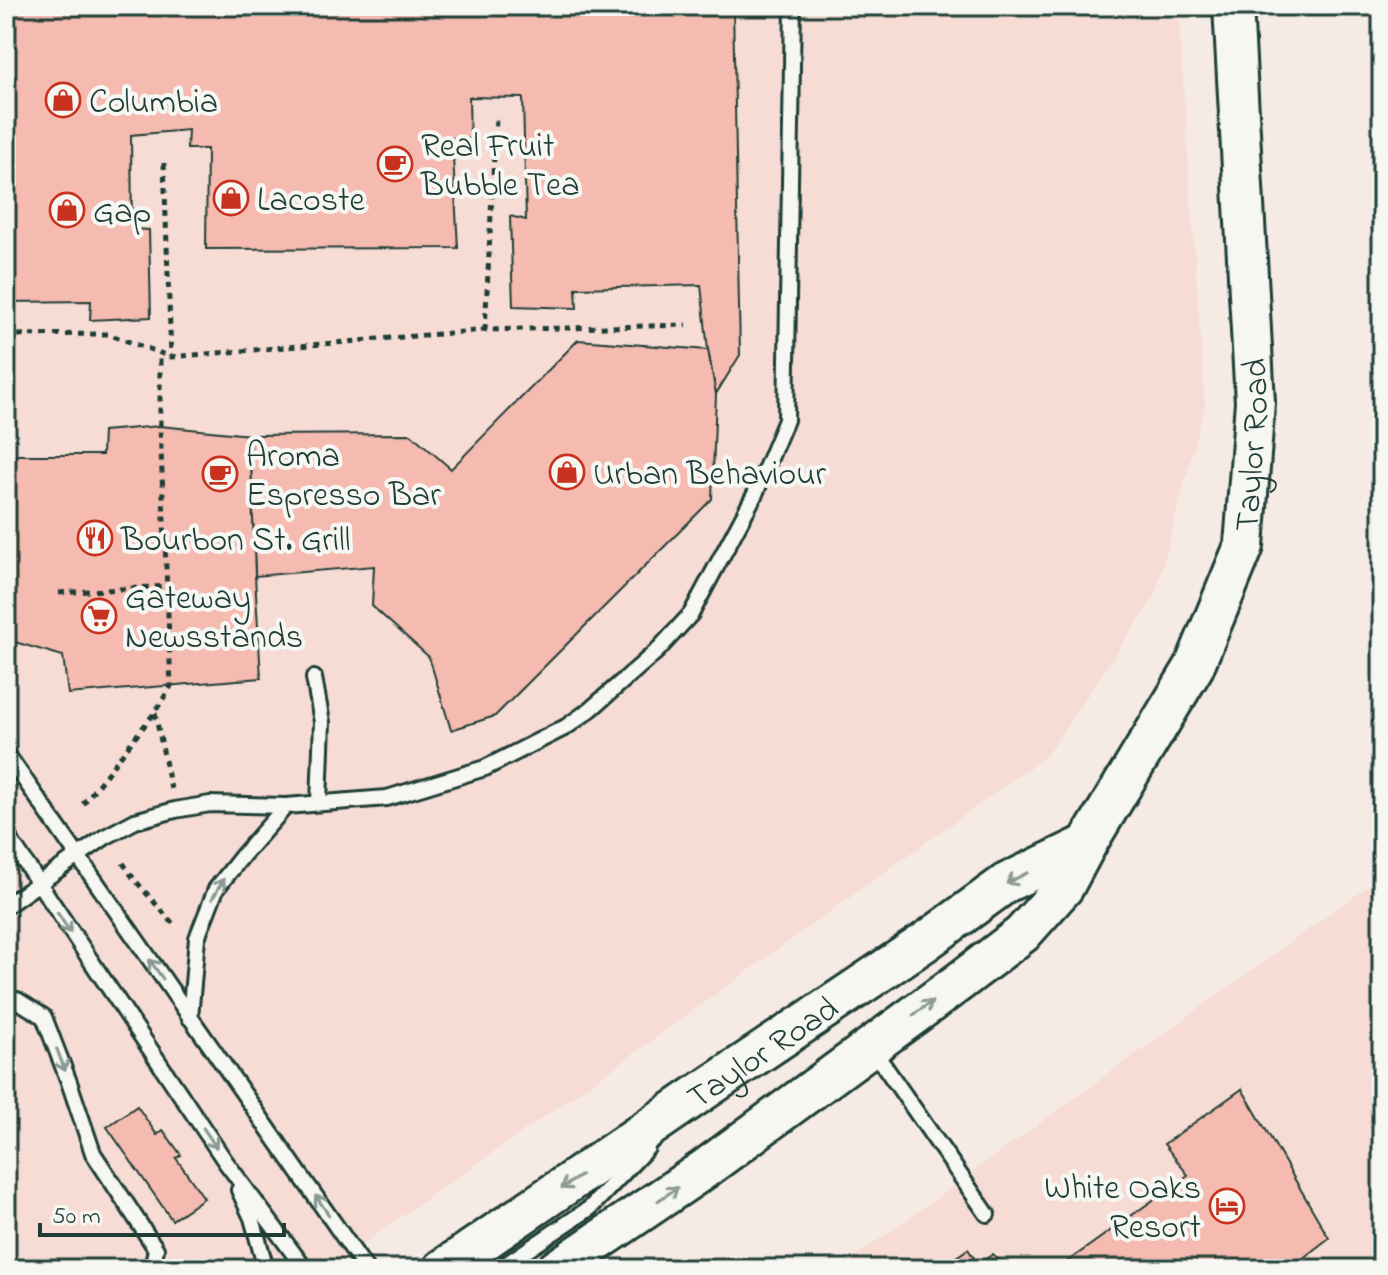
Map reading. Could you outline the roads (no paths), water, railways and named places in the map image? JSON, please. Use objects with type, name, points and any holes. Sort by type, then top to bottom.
[{"type":"main road","name":"Taylor Road","points":[[557,1269],[703,1170],[1022,934],[1064,887],[1194,667],[1244,546],[1255,402],[1233,6]]},
{"type":"main road","name":"Taylor Road","points":[[443,1269],[925,942],[1006,883],[1087,844]]},
{"type":"lane","points":[[6,906],[105,837],[135,821],[210,804],[286,806],[387,798],[485,768],[566,727],[591,709],[657,651],[691,614],[755,494],[786,420],[793,6]]},
{"type":"lane","points":[[314,678],[322,722],[319,803]]},
{"type":"lane","points":[[6,753],[366,1269]]},
{"type":"lane","points":[[190,1018],[197,938],[216,889],[286,806]]},
{"type":"lane","points":[[6,834],[225,1161],[305,1269]]},
{"type":"lane","points":[[12,1004],[44,1017],[93,1153],[156,1249],[153,1264],[146,1269]]},
{"type":"lane","points":[[871,1047],[987,1214]]},
{"type":"lane","points":[[499,1269],[590,1208],[697,1095]]},
{"type":"lane","points":[[225,1161],[252,1218],[266,1269]]},
{"type":"place","name":"Columbia","points":[[63,100]]},
{"type":"place","name":"Real Fruit Bubble Tea","points":[[395,164]]},
{"type":"place","name":"Lacoste","points":[[231,198]]},
{"type":"place","name":"Gap","points":[[67,210]]},
{"type":"place","name":"Urban Behaviour","points":[[567,472]]},
{"type":"place","name":"Aroma Espresso Bar","points":[[220,474]]},
{"type":"place","name":"Bourbon St. Grill","points":[[95,538]]},
{"type":"place","name":"Gateway Newsstands","points":[[99,616]]},
{"type":"place","name":"White Oaks Resort","points":[[1227,1206]]}]
